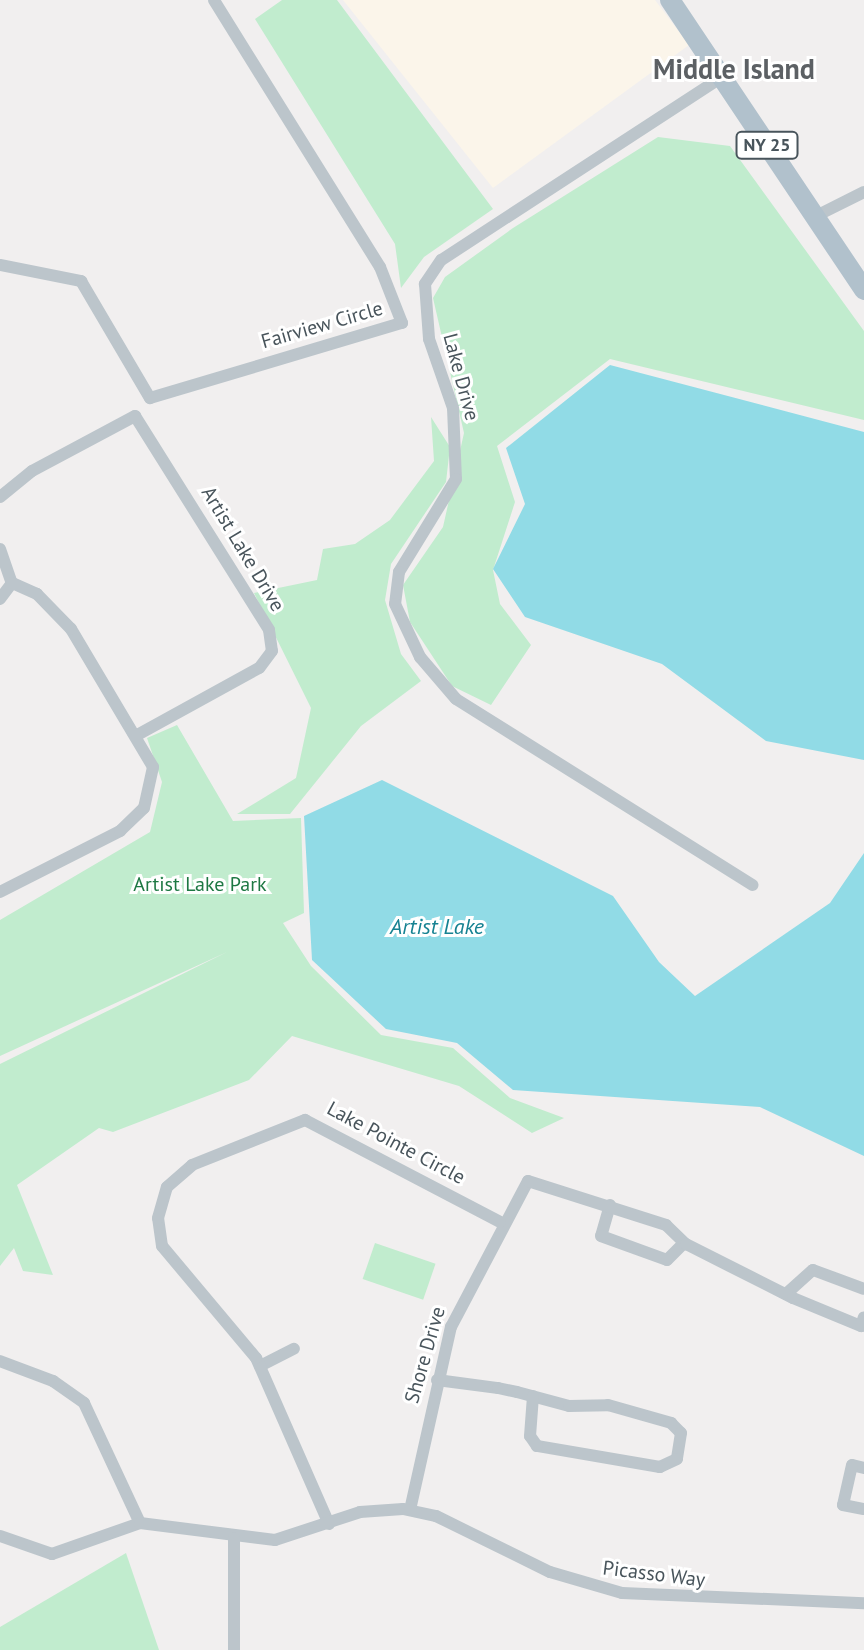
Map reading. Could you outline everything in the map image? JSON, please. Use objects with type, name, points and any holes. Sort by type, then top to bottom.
[{"type":"main road","name":"NY 25","points":[[670,0],[864,290]]},
{"type":"street","name":"Fairview Circle","points":[[0,265],[81,281],[150,398],[402,323],[380,267],[214,0]]},
{"type":"street","name":"Lake Drive","points":[[722,77],[441,260],[425,284],[429,339],[453,408],[456,479],[399,572],[395,604],[420,657],[456,699],[752,885]]},
{"type":"street","points":[[814,217],[864,192]]},
{"type":"street","name":"Artist Lake Drive","points":[[0,497],[32,471],[135,416],[273,641],[259,668],[137,735]]},
{"type":"street","points":[[0,549],[12,583],[37,594],[71,629],[137,735],[153,767],[144,808],[120,831],[0,892]]},
{"type":"street","points":[[0,599],[12,583]]},
{"type":"street","name":"Lake Pointe Circle","points":[[329,1524],[260,1366],[162,1246],[160,1200],[192,1165],[305,1120],[500,1222]]},
{"type":"street","name":"Shore Drive","points":[[410,1510],[451,1327],[500,1222],[528,1181],[610,1205]]},
{"type":"street","points":[[684,1243],[667,1260],[601,1236],[610,1205],[666,1225],[684,1243],[786,1294],[861,1326],[864,1317]]},
{"type":"street","points":[[786,1294],[813,1270],[864,1289]]},
{"type":"street","points":[[260,1366],[294,1349]]},
{"type":"street","points":[[0,1361],[53,1381],[84,1403],[140,1523],[66,1553],[44,1554],[0,1536]]},
{"type":"street","points":[[437,1380],[533,1396],[671,1423],[681,1433],[677,1459],[660,1467],[537,1446],[530,1436],[533,1396]]},
{"type":"street","points":[[864,1468],[852,1465],[843,1505],[864,1509]]},
{"type":"street","name":"Picasso Way","points":[[140,1523],[234,1538],[275,1540],[360,1512],[410,1510],[550,1572],[622,1593],[864,1603]]},
{"type":"street","points":[[234,1538],[234,1650]]},
{"type":"shaded area","points":[[343,0],[655,0],[689,45],[493,188]]},
{"type":"green space","points":[[282,0],[337,0],[493,209],[424,257],[401,288],[395,244],[255,19]]},
{"type":"green space","points":[[658,137],[730,146],[864,331],[864,420],[610,359],[497,446],[515,502],[493,570],[500,604],[531,645],[491,705],[452,686],[410,622],[403,585],[443,527],[464,433],[433,298],[445,277],[513,228]]},
{"type":"green space","points":[[431,417],[450,447],[446,482],[391,564],[385,600],[401,654],[421,681],[361,726],[290,814],[237,814],[296,778],[311,708],[254,593],[317,580],[323,549],[355,544],[390,520],[434,461]]},
{"type":"green space","name":"Artist Lake Park","points":[[177,725],[233,821],[301,818],[304,913],[283,923],[311,966],[381,1035],[453,1048],[510,1098],[564,1118],[532,1133],[459,1086],[292,1036],[249,1080],[113,1132],[99,1128],[17,1185],[53,1275],[23,1271],[14,1248],[0,1266],[0,1064],[227,952],[0,1056],[0,920],[150,832],[162,782],[147,738]]},
{"type":"green space","points":[[375,1243],[436,1264],[423,1300],[363,1279]]},
{"type":"green space","points":[[126,1553],[159,1650],[0,1650],[0,1627]]},
{"type":"water","points":[[610,365],[864,432],[864,760],[766,741],[662,664],[525,617],[493,569],[525,504],[506,448]]},
{"type":"water","name":"Artist Lake","points":[[382,780],[613,896],[659,962],[695,996],[830,903],[864,853],[864,1156],[760,1107],[513,1090],[457,1043],[386,1029],[312,960],[304,816]]},
{"type":"district","name":"Middle Island","points":[[734,69]]}]
